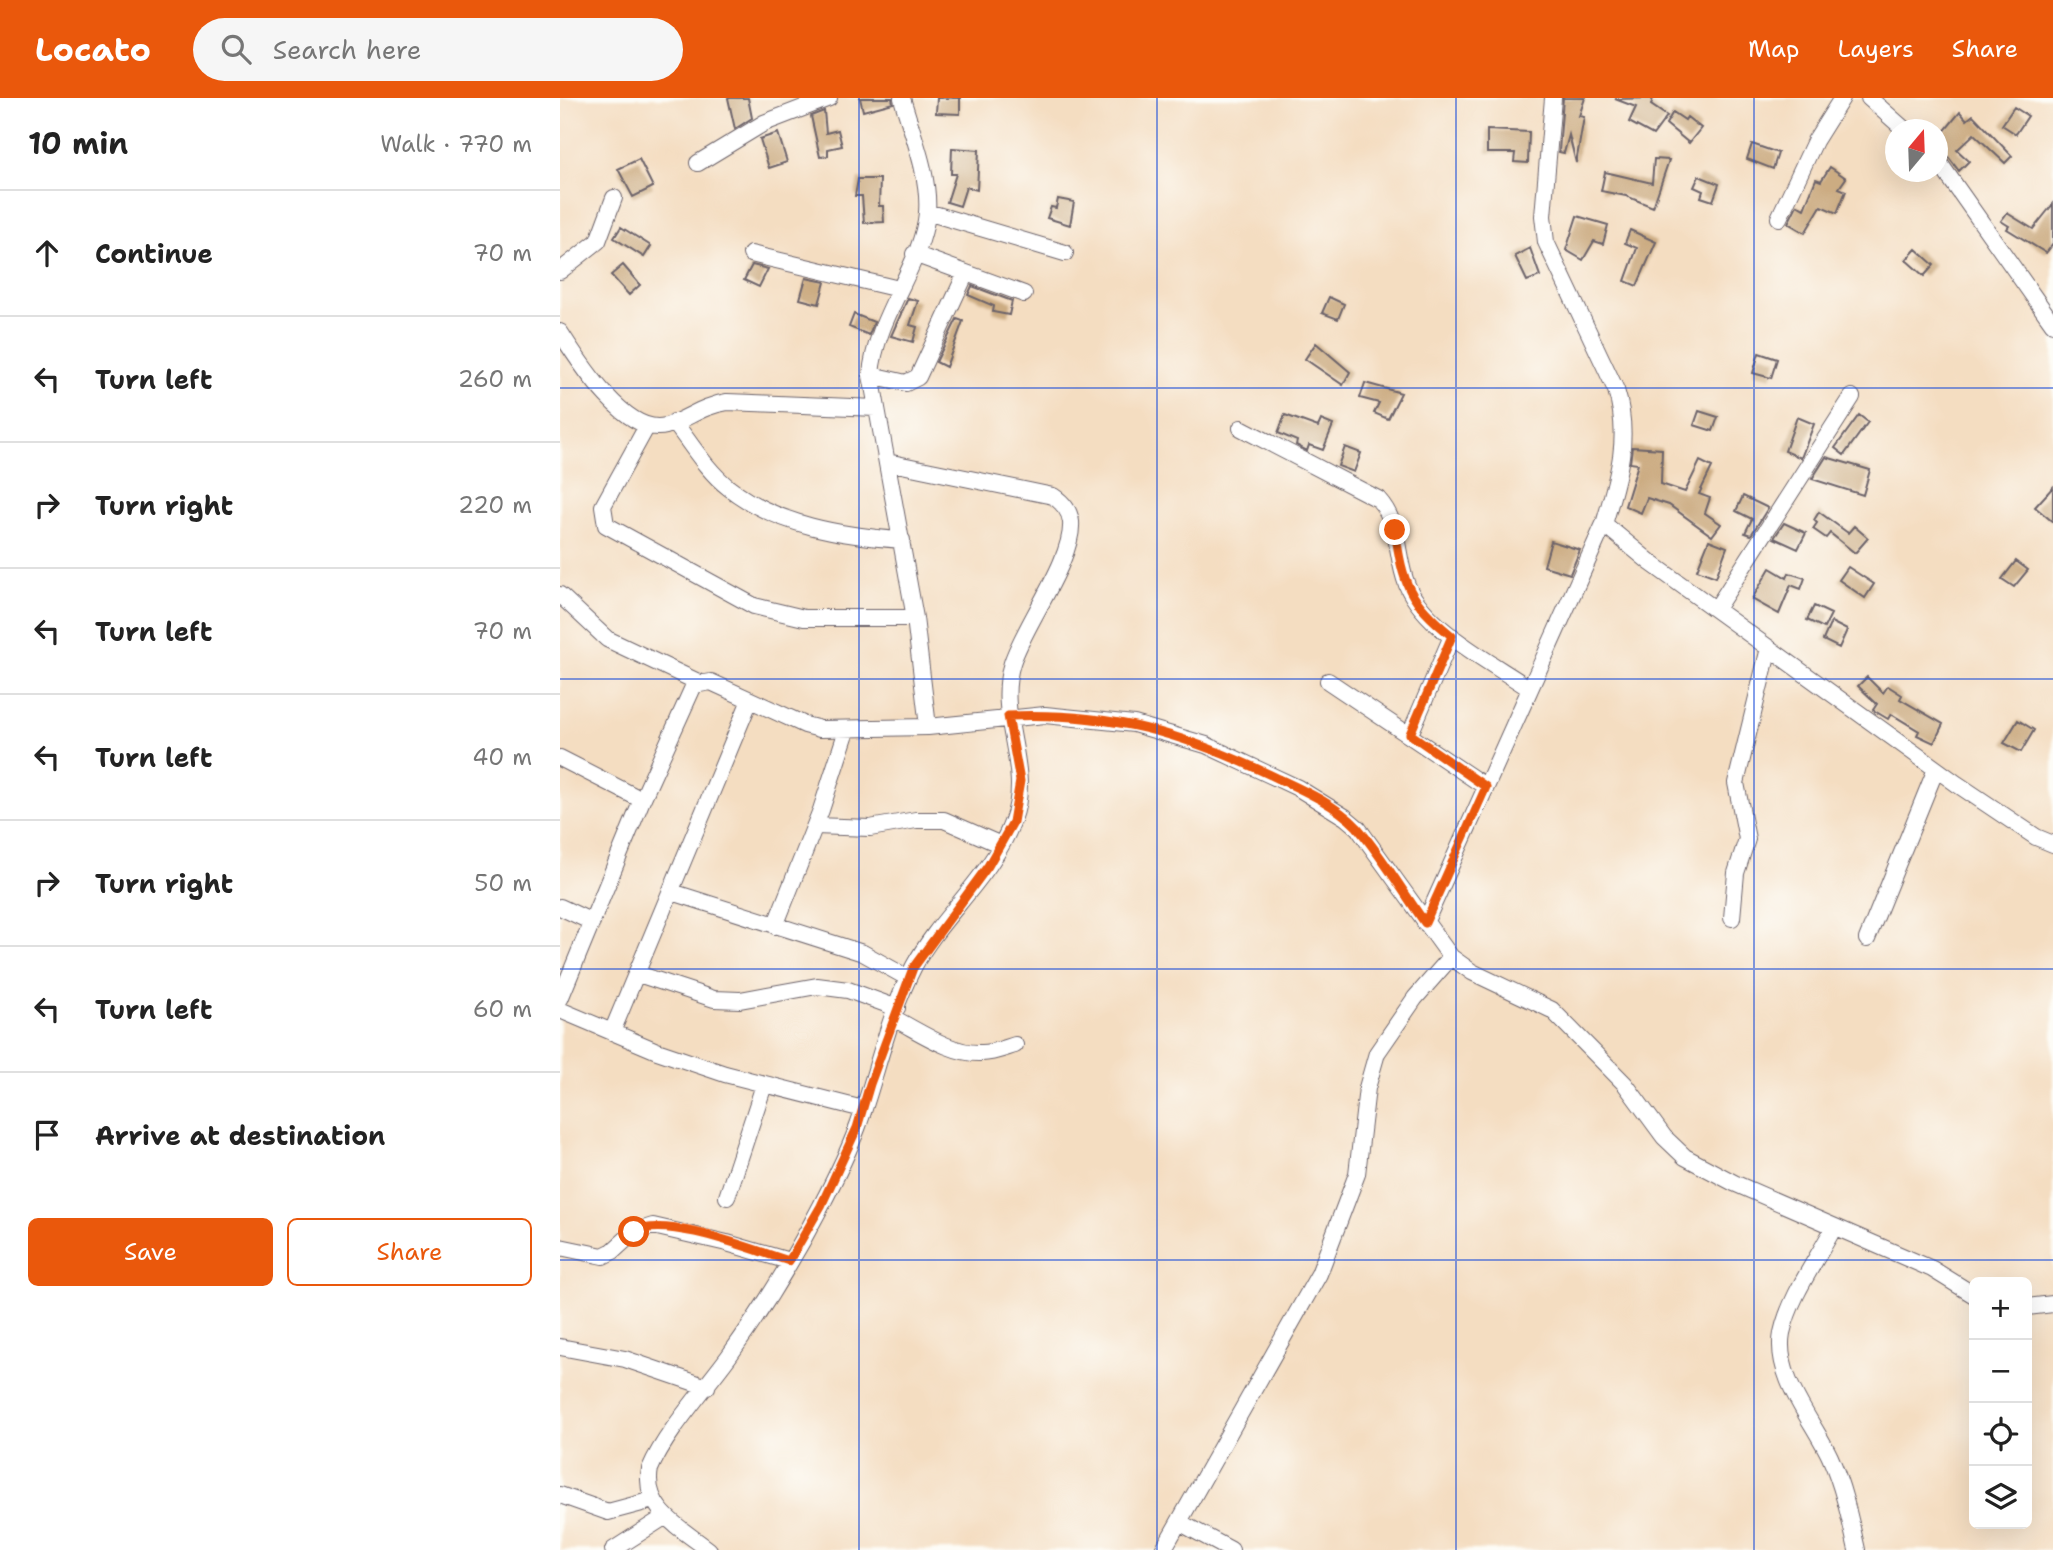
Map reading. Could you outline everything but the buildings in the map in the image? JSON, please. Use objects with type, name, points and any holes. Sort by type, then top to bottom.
[{"type":"street","points":[[698,163],[764,123],[829,98]]},
{"type":"street","points":[[902,98],[923,175],[927,212],[914,254],[877,342],[871,375],[915,618],[928,727]]},
{"type":"street","points":[[1425,923],[1604,524],[1622,462],[1624,414],[1602,355],[1546,242],[1543,216],[1553,98]]},
{"type":"street","points":[[1779,218],[1815,141],[1842,98]]},
{"type":"street","points":[[1869,98],[1893,119]]},
{"type":"street","points":[[1948,176],[2053,324]]},
{"type":"street","points":[[560,271],[598,241],[614,198]]},
{"type":"street","points":[[927,212],[1065,253]]},
{"type":"street","points":[[751,254],[899,289]]},
{"type":"street","points":[[914,254],[1024,294]]},
{"type":"street","points":[[871,375],[906,383],[918,377],[967,273]]},
{"type":"street","points":[[560,332],[587,373],[607,395],[647,426],[667,426],[702,407],[727,402],[876,408]]},
{"type":"street","points":[[1716,609],[1852,397]]},
{"type":"street","points":[[674,422],[720,480],[756,506],[828,531],[902,540]]},
{"type":"street","points":[[647,426],[603,506],[606,525],[754,607],[804,618],[915,618]]},
{"type":"street","points":[[1241,428],[1378,499],[1390,512],[1400,564],[1413,597],[1423,612],[1452,636],[1530,689]]},
{"type":"street","points":[[709,1550],[666,1516],[653,1500],[647,1482],[653,1461],[748,1331],[821,1206],[863,1109],[908,978],[921,953],[977,882],[1001,845],[1019,803],[1020,781],[1008,716],[1011,667],[1022,636],[1065,551],[1071,522],[1066,509],[1053,496],[887,462]]},
{"type":"street","points":[[1604,524],[1651,563],[1936,769],[2036,837],[2053,844]]},
{"type":"street","points":[[560,595],[607,639],[700,683]]},
{"type":"street","points":[[1410,734],[1452,636]]},
{"type":"street","points":[[1732,918],[1736,873],[1747,839],[1736,783],[1769,648]]},
{"type":"street","points":[[1328,681],[1486,787]]},
{"type":"street","points":[[560,999],[566,970],[592,922],[689,691],[700,683],[710,682],[812,728],[847,730],[928,727],[1008,716],[1045,715],[1091,718],[1159,730],[1206,745],[1334,808],[1357,828],[1451,957],[1472,972],[1552,1010],[1625,1084],[1664,1137],[1685,1157],[1734,1183],[1932,1269],[1969,1291]]},
{"type":"street","points":[[612,1032],[750,700]]},
{"type":"street","points":[[775,926],[815,826],[847,730]]},
{"type":"street","points":[[560,758],[642,800]]},
{"type":"street","points":[[1867,939],[1936,769]]},
{"type":"street","points":[[815,826],[870,828],[916,820],[944,820],[1001,845]]},
{"type":"street","points":[[672,892],[863,953],[908,978]]},
{"type":"street","points":[[560,907],[592,922]]},
{"type":"street","points":[[1164,1550],[1319,1274],[1357,1174],[1367,1088],[1377,1053],[1415,998],[1451,957]]},
{"type":"street","points":[[638,974],[714,999],[740,1000],[817,986],[848,990],[895,1013],[947,1045],[983,1053],[1015,1045]]},
{"type":"street","points":[[560,1010],[657,1051],[764,1085],[863,1109]]},
{"type":"street","points":[[727,1197],[764,1085]]},
{"type":"street","points":[[560,1247],[603,1256],[642,1228],[666,1227],[789,1261]]},
{"type":"street","points":[[1834,1227],[1787,1317],[1782,1335],[1782,1352],[1790,1382],[1830,1459],[1857,1550]]},
{"type":"street","points":[[2032,1306],[2053,1304]]},
{"type":"street","points":[[563,1353],[625,1359],[707,1387]]},
{"type":"street","points":[[560,1495],[608,1512],[653,1500]]},
{"type":"street","points":[[613,1550],[630,1545],[666,1516]]},
{"type":"street","points":[[1179,1522],[1231,1550]]},
{"type":"route","points":[[634,1232],[653,1226],[666,1227],[789,1261],[821,1206],[857,1128],[870,1084],[913,968],[921,953],[988,866],[1013,822],[1019,803],[1020,781],[1008,716],[1045,715],[1133,724],[1206,745],[1298,788],[1334,808],[1357,828],[1425,923],[1486,787],[1410,734],[1452,636],[1423,612],[1406,584],[1395,530]]}]
